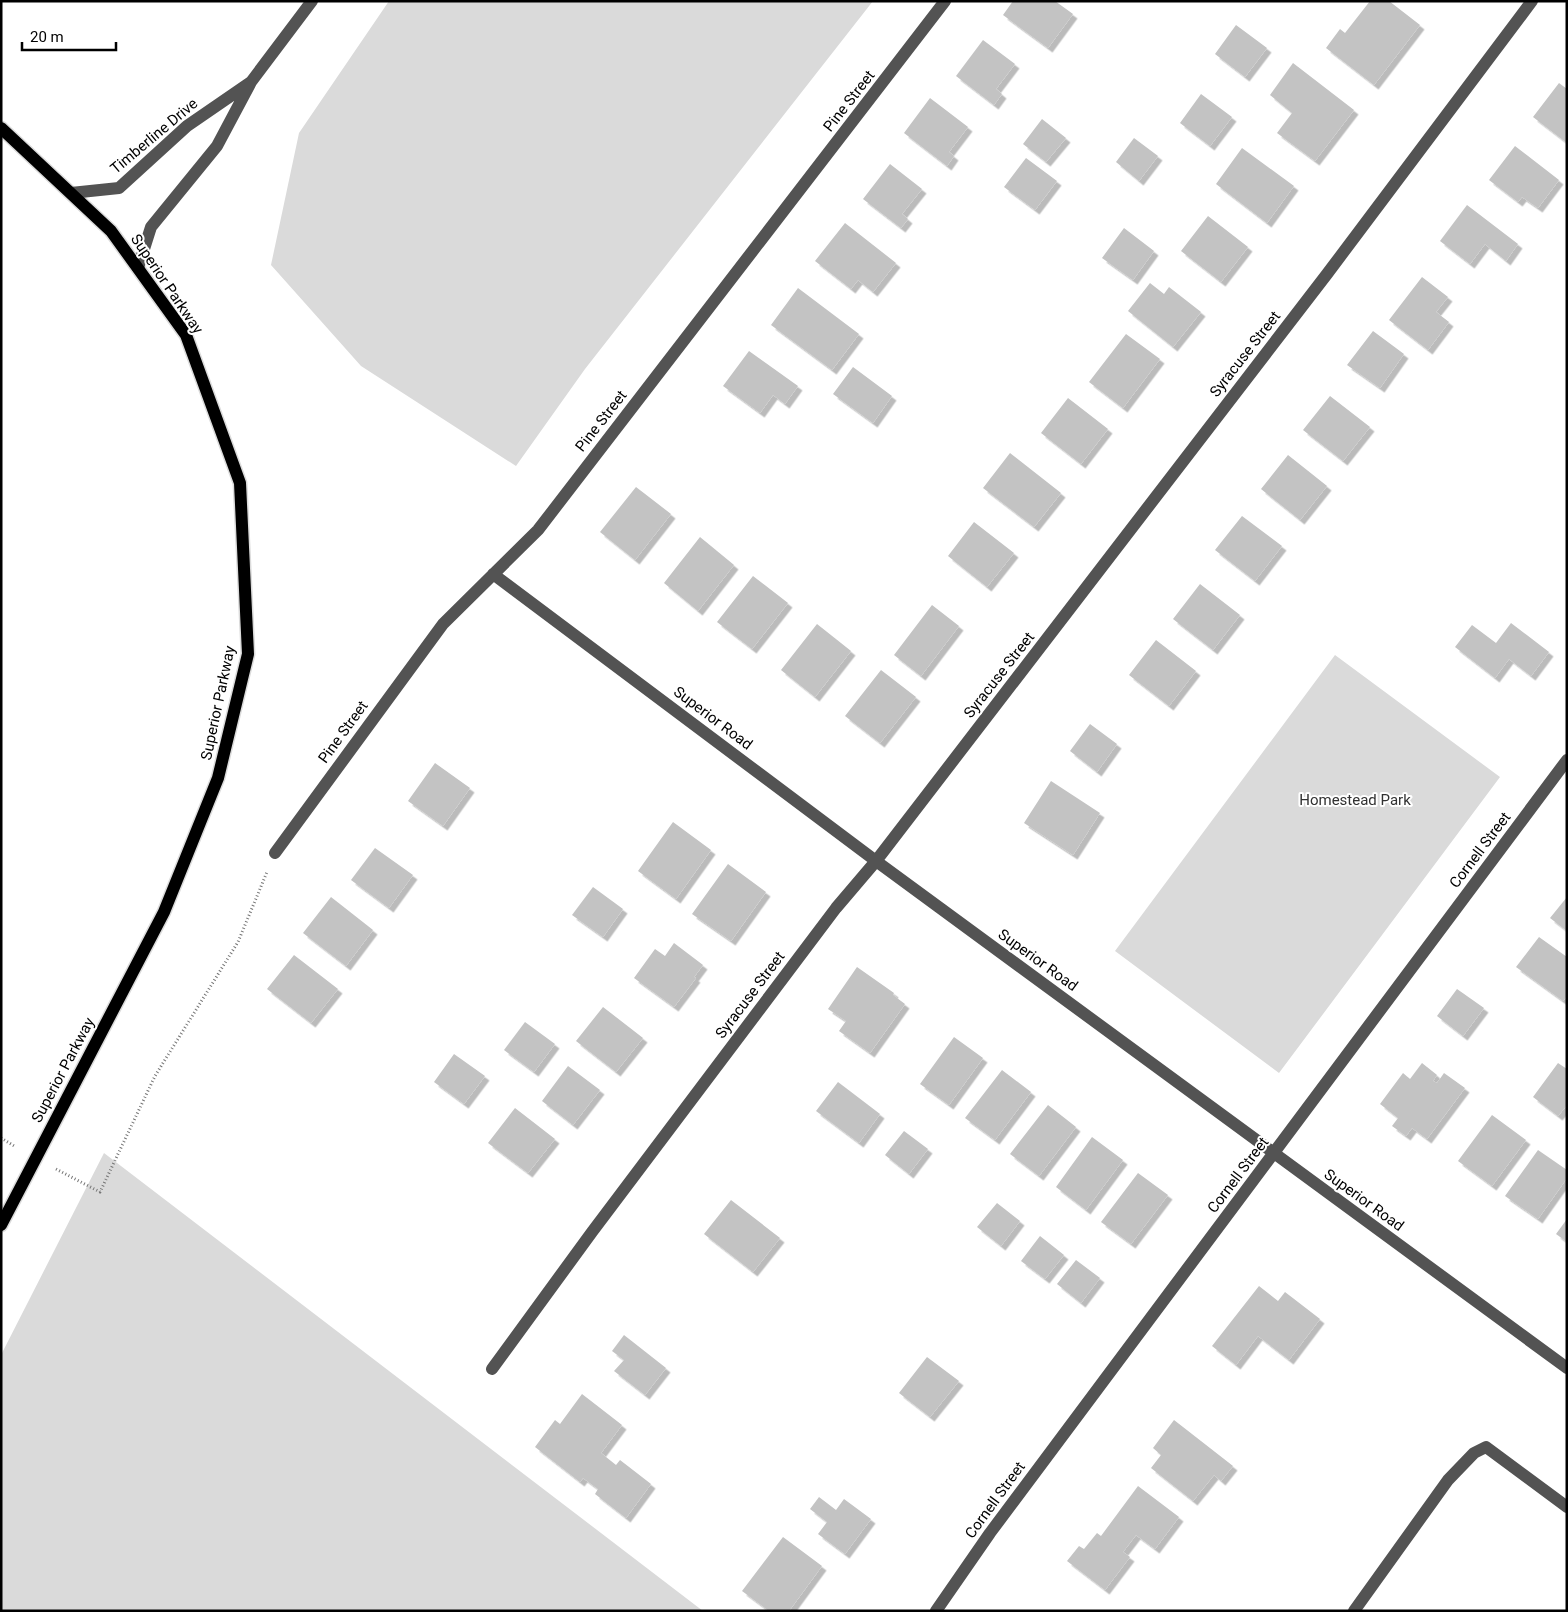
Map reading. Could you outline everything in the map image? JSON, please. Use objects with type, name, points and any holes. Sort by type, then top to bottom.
[{"type":"main road","name":"Superior Parkway","points":[[1,128],[111,231],[186,335],[240,483],[248,654],[218,778],[164,912],[1,1225]]},
{"type":"street","name":"Timberline Drive","points":[[138,268],[151,227],[217,146],[251,82],[312,1]]},
{"type":"street","name":"Pine Street","points":[[275,852],[443,624],[538,530],[945,1]]},
{"type":"street","name":"Syracuse Street","points":[[492,1368],[836,908],[876,861],[1327,274],[1532,1]]},
{"type":"street","name":"Timberline Drive","points":[[70,193],[119,188],[187,126],[251,82]]},
{"type":"street","name":"Superior Road","points":[[493,574],[876,861],[1567,1368]]},
{"type":"street","name":"Cornell Street","points":[[936,1611],[990,1533],[1567,760]]},
{"type":"street","points":[[1354,1611],[1448,1480],[1474,1453],[1486,1447],[1567,1507]]},
{"type":"path","points":[[1,1138],[100,1192],[155,1076],[238,942],[275,852]]},
{"type":"green space","points":[[389,1],[873,1],[585,369],[516,466],[361,366],[271,265],[299,133]]},
{"type":"green space","name":"Homestead Park","points":[[1335,655],[1500,777],[1279,1073],[1115,951]]},
{"type":"green space","points":[[104,1153],[703,1611],[1,1611],[1,1355]]},
{"type":"building","points":[[1013,1],[1055,1],[1073,14],[1048,48],[1003,15]]},
{"type":"building","points":[[1370,1],[1389,1],[1420,25],[1374,85],[1326,48],[1340,29],[1345,33]]},
{"type":"building","points":[[1236,25],[1267,48],[1245,77],[1215,54]]},
{"type":"building","points":[[983,40],[1015,64],[996,89],[1002,94],[994,105],[956,76]]},
{"type":"building","points":[[1293,63],[1354,110],[1315,161],[1277,133],[1292,113],[1270,95]]},
{"type":"building","points":[[1559,83],[1567,89],[1567,143],[1533,117]]},
{"type":"building","points":[[1201,94],[1232,117],[1210,146],[1180,123]]},
{"type":"building","points":[[930,98],[968,127],[949,152],[954,156],[947,166],[904,133]]},
{"type":"building","points":[[1042,119],[1066,138],[1046,162],[1023,144]]},
{"type":"building","points":[[1134,138],[1158,156],[1139,181],[1116,162]]},
{"type":"building","points":[[1515,146],[1559,180],[1538,208],[1522,197],[1518,202],[1489,180]]},
{"type":"building","points":[[1242,148],[1294,186],[1267,223],[1216,184]]},
{"type":"building","points":[[1026,158],[1057,181],[1035,210],[1004,187]]},
{"type":"building","points":[[890,164],[922,189],[902,214],[908,219],[901,228],[863,199]]},
{"type":"building","points":[[1467,205],[1518,244],[1506,261],[1485,244],[1470,264],[1440,241]]},
{"type":"building","points":[[1208,216],[1248,247],[1221,282],[1181,251]]},
{"type":"building","points":[[845,223],[896,263],[873,292],[858,280],[851,289],[815,261]]},
{"type":"building","points":[[1124,228],[1154,251],[1133,280],[1102,258]]},
{"type":"building","points":[[1422,277],[1448,297],[1436,312],[1449,322],[1428,350],[1389,320]]},
{"type":"building","points":[[1150,283],[1164,294],[1169,287],[1201,312],[1173,347],[1128,311]]},
{"type":"building","points":[[798,288],[859,334],[832,370],[771,325]]},
{"type":"building","points":[[1373,331],[1404,354],[1380,388],[1347,365]]},
{"type":"building","points":[[1126,334],[1160,359],[1123,408],[1089,382]]},
{"type":"building","points":[[749,351],[798,386],[785,404],[773,395],[760,413],[723,386]]},
{"type":"building","points":[[853,367],[892,396],[873,423],[833,394]]},
{"type":"building","points":[[1330,396],[1370,427],[1343,461],[1303,430]]},
{"type":"building","points":[[1068,398],[1108,429],[1081,464],[1041,433]]},
{"type":"building","points":[[1010,453],[1061,493],[1034,527],[983,488]]},
{"type":"building","points":[[1288,455],[1327,486],[1300,520],[1261,489]]},
{"type":"building","points":[[636,487],[671,514],[635,560],[600,532]]},
{"type":"building","points":[[1242,516],[1282,546],[1255,581],[1215,550]]},
{"type":"building","points":[[974,522],[1014,553],[987,587],[948,556]]},
{"type":"building","points":[[700,537],[734,565],[698,611],[664,583]]},
{"type":"building","points":[[753,576],[788,603],[752,649],[717,622]]},
{"type":"building","points":[[1200,584],[1240,615],[1213,650],[1173,619]]},
{"type":"building","points":[[932,605],[959,626],[921,676],[894,655]]},
{"type":"building","points":[[1511,623],[1549,652],[1531,676],[1509,659],[1495,678],[1455,647],[1472,625],[1496,643]]},
{"type":"building","points":[[817,624],[851,651],[815,697],[781,670]]},
{"type":"building","points":[[1156,640],[1196,671],[1169,706],[1129,675]]},
{"type":"building","points":[[881,670],[916,697],[880,743],[845,716]]},
{"type":"building","points":[[1090,724],[1117,744],[1097,772],[1070,751]]},
{"type":"building","points":[[435,763],[470,788],[443,826],[408,801]]},
{"type":"building","points":[[1051,781],[1100,813],[1073,855],[1024,823]]},
{"type":"building","points":[[673,822],[711,850],[676,899],[638,871]]},
{"type":"building","points":[[375,848],[413,875],[389,908],[351,880]]},
{"type":"building","points":[[728,864],[766,892],[731,941],[692,914]]},
{"type":"building","points":[[593,887],[623,909],[603,937],[572,915]]},
{"type":"building","points":[[331,897],[373,930],[346,966],[303,933]]},
{"type":"building","points":[[1567,897],[1567,931],[1550,918]]},
{"type":"building","points":[[1539,937],[1567,957],[1567,996],[1563,1001],[1516,967]]},
{"type":"building","points":[[674,943],[703,965],[694,977],[696,978],[674,1007],[634,978],[655,949],[665,956]]},
{"type":"building","points":[[294,955],[338,989],[311,1023],[267,989]]},
{"type":"building","points":[[857,967],[894,993],[893,995],[905,1004],[870,1053],[839,1031],[846,1021],[828,1009]]},
{"type":"building","points":[[1457,989],[1484,1008],[1463,1036],[1437,1016]]},
{"type":"building","points":[[603,1007],[643,1038],[616,1072],[576,1041]]},
{"type":"building","points":[[525,1022],[555,1044],[534,1072],[504,1050]]},
{"type":"building","points":[[954,1037],[983,1058],[949,1105],[920,1084]]},
{"type":"building","points":[[454,1054],[485,1076],[464,1104],[434,1082]]},
{"type":"building","points":[[1422,1063],[1437,1075],[1433,1081],[1437,1083],[1444,1073],[1465,1088],[1427,1139],[1412,1128],[1406,1136],[1392,1126],[1398,1118],[1380,1104],[1403,1073],[1410,1079]]},
{"type":"building","points":[[1558,1063],[1567,1069],[1567,1105],[1558,1116],[1533,1097]]},
{"type":"building","points":[[568,1066],[600,1090],[573,1125],[542,1101]]},
{"type":"building","points":[[1002,1070],[1031,1092],[995,1140],[965,1118]]},
{"type":"building","points":[[838,1082],[880,1114],[859,1143],[816,1111]]},
{"type":"building","points":[[1048,1105],[1076,1127],[1039,1176],[1010,1154]]},
{"type":"building","points":[[515,1108],[555,1139],[528,1173],[488,1143]]},
{"type":"building","points":[[1492,1115],[1526,1140],[1492,1186],[1458,1161]]},
{"type":"building","points":[[904,1131],[928,1149],[909,1174],[885,1155]]},
{"type":"building","points":[[1092,1137],[1123,1160],[1086,1210],[1056,1187]]},
{"type":"building","points":[[1538,1150],[1567,1170],[1567,1178],[1538,1219],[1505,1196]]},
{"type":"building","points":[[1138,1173],[1168,1195],[1131,1244],[1101,1222]]},
{"type":"building","points":[[731,1200],[780,1238],[753,1272],[704,1234]]},
{"type":"building","points":[[997,1203],[1020,1221],[1001,1246],[977,1227]]},
{"type":"building","points":[[1567,1219],[1567,1242],[1556,1234]]},
{"type":"building","points":[[1040,1236],[1064,1255],[1045,1279],[1021,1261]]},
{"type":"building","points":[[1076,1260],[1100,1278],[1081,1303],[1057,1284]]},
{"type":"building","points":[[1259,1286],[1278,1301],[1285,1292],[1320,1319],[1289,1360],[1258,1336],[1236,1365],[1212,1346]]},
{"type":"building","points":[[624,1335],[666,1368],[645,1395],[614,1371],[624,1360],[612,1351]]},
{"type":"building","points":[[927,1357],[959,1381],[930,1417],[899,1393]]},
{"type":"building","points":[[582,1394],[622,1425],[601,1453],[616,1465],[620,1460],[651,1484],[626,1518],[595,1494],[598,1489],[583,1478],[580,1482],[535,1447],[555,1420],[560,1424]]},
{"type":"building","points":[[1174,1420],[1233,1466],[1221,1481],[1214,1475],[1193,1501],[1151,1468],[1161,1455],[1153,1448]]},
{"type":"building","points":[[1138,1486],[1179,1517],[1155,1549],[1136,1535],[1123,1552],[1130,1557],[1105,1590],[1067,1561],[1079,1546],[1084,1549],[1097,1533],[1101,1536]]},
{"type":"building","points":[[819,1497],[836,1510],[844,1499],[871,1519],[845,1554],[818,1534],[827,1522],[810,1509]]},
{"type":"building","points":[[783,1537],[822,1566],[789,1611],[769,1611],[742,1591]]}]
